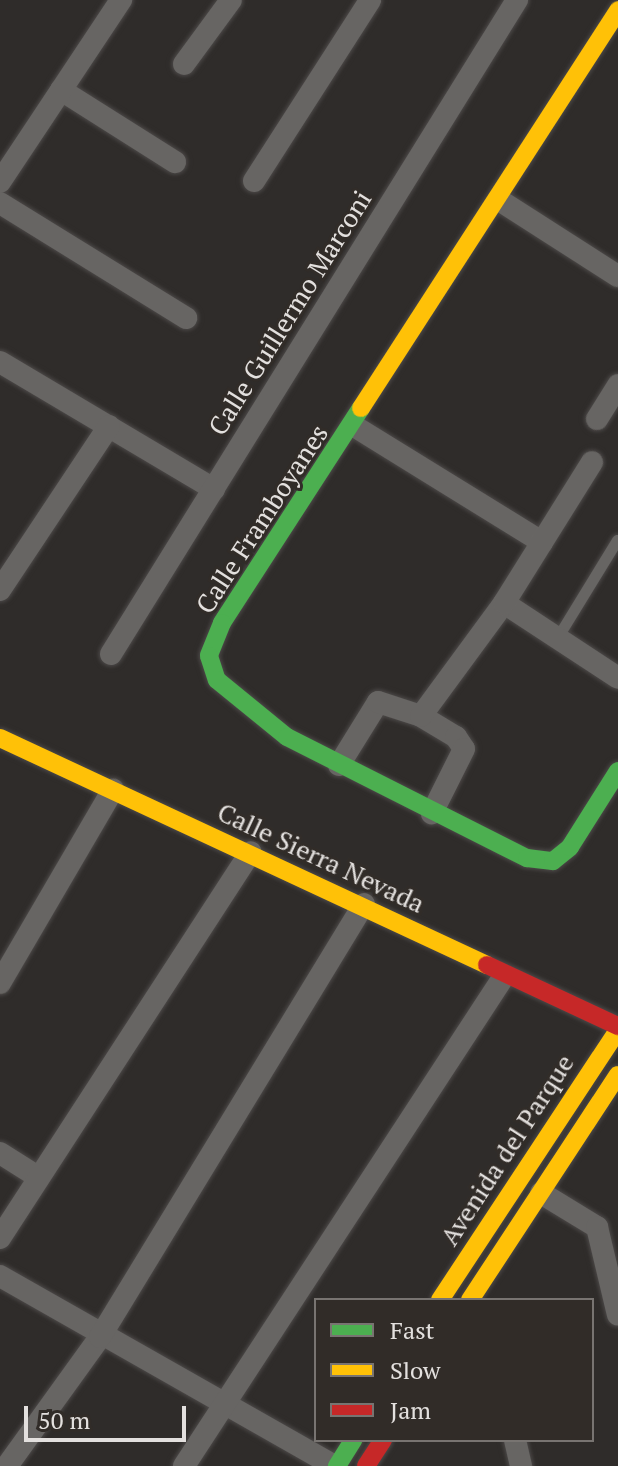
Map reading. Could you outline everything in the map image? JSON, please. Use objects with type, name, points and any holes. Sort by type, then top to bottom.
[{"type":"street","points":[[0,182],[121,0]]},
{"type":"street","points":[[184,64],[231,0]]},
{"type":"street","points":[[254,181],[370,0]]},
{"type":"street","name":"Calle Guillermo Marconi","points":[[111,654],[517,0]]},
{"type":"street","name":"Calle Framboyanes","points":[[614,9],[499,200],[354,426],[222,623],[209,656],[217,680],[287,737],[432,813],[527,858],[553,861],[570,847],[618,771]]},
{"type":"street","points":[[61,90],[175,162]]},
{"type":"street","points":[[499,200],[618,276]]},
{"type":"street","points":[[0,203],[186,318]]},
{"type":"street","points":[[0,363],[214,489]]},
{"type":"street","points":[[597,419],[618,385]]},
{"type":"street","points":[[0,590],[109,426]]},
{"type":"street","points":[[354,426],[542,542]]},
{"type":"street","points":[[421,716],[504,603],[592,462]]},
{"type":"street","points":[[504,603],[618,678]]},
{"type":"street","points":[[339,765],[378,702],[421,716],[456,737],[464,749],[432,813]]},
{"type":"street","name":"Calle Sierra Nevada","points":[[0,738],[364,904],[504,976],[618,1028]]},
{"type":"street","points":[[0,983],[113,790]]},
{"type":"street","points":[[0,1238],[251,852]]},
{"type":"street","points":[[7,1466],[100,1337],[364,904]]},
{"type":"street","points":[[184,1466],[504,976]]},
{"type":"street","name":"Avenida del Parque","points":[[441,1298],[618,1028]]},
{"type":"street","name":"Avenida del Parque","points":[[471,1298],[618,1075]]},
{"type":"street","points":[[0,1153],[38,1177]]},
{"type":"street","points":[[541,1193],[597,1227],[618,1315]]},
{"type":"street","points":[[0,1276],[100,1337],[336,1466],[352,1442]]},
{"type":"street","points":[[451,1282],[471,1298]]},
{"type":"street","points":[[366,1466],[382,1442]]},
{"type":"street","points":[[515,1442],[521,1466]]},
{"type":"lane","points":[[557,638],[617,540]]},
{"type":"traffic: fast","points":[[361,408],[222,623],[209,656],[217,680],[287,737],[527,858],[553,861],[570,847],[618,771]]},
{"type":"traffic: fast","points":[[337,1466],[352,1442]]},
{"type":"traffic: slow","points":[[361,408],[618,10]]},
{"type":"traffic: slow","points":[[0,738],[487,965]]},
{"type":"traffic: slow","points":[[441,1298],[618,1030]]},
{"type":"traffic: slow","points":[[471,1298],[618,1075]]},
{"type":"traffic: jam","points":[[487,965],[618,1026]]},
{"type":"traffic: jam","points":[[366,1466],[382,1442]]}]
